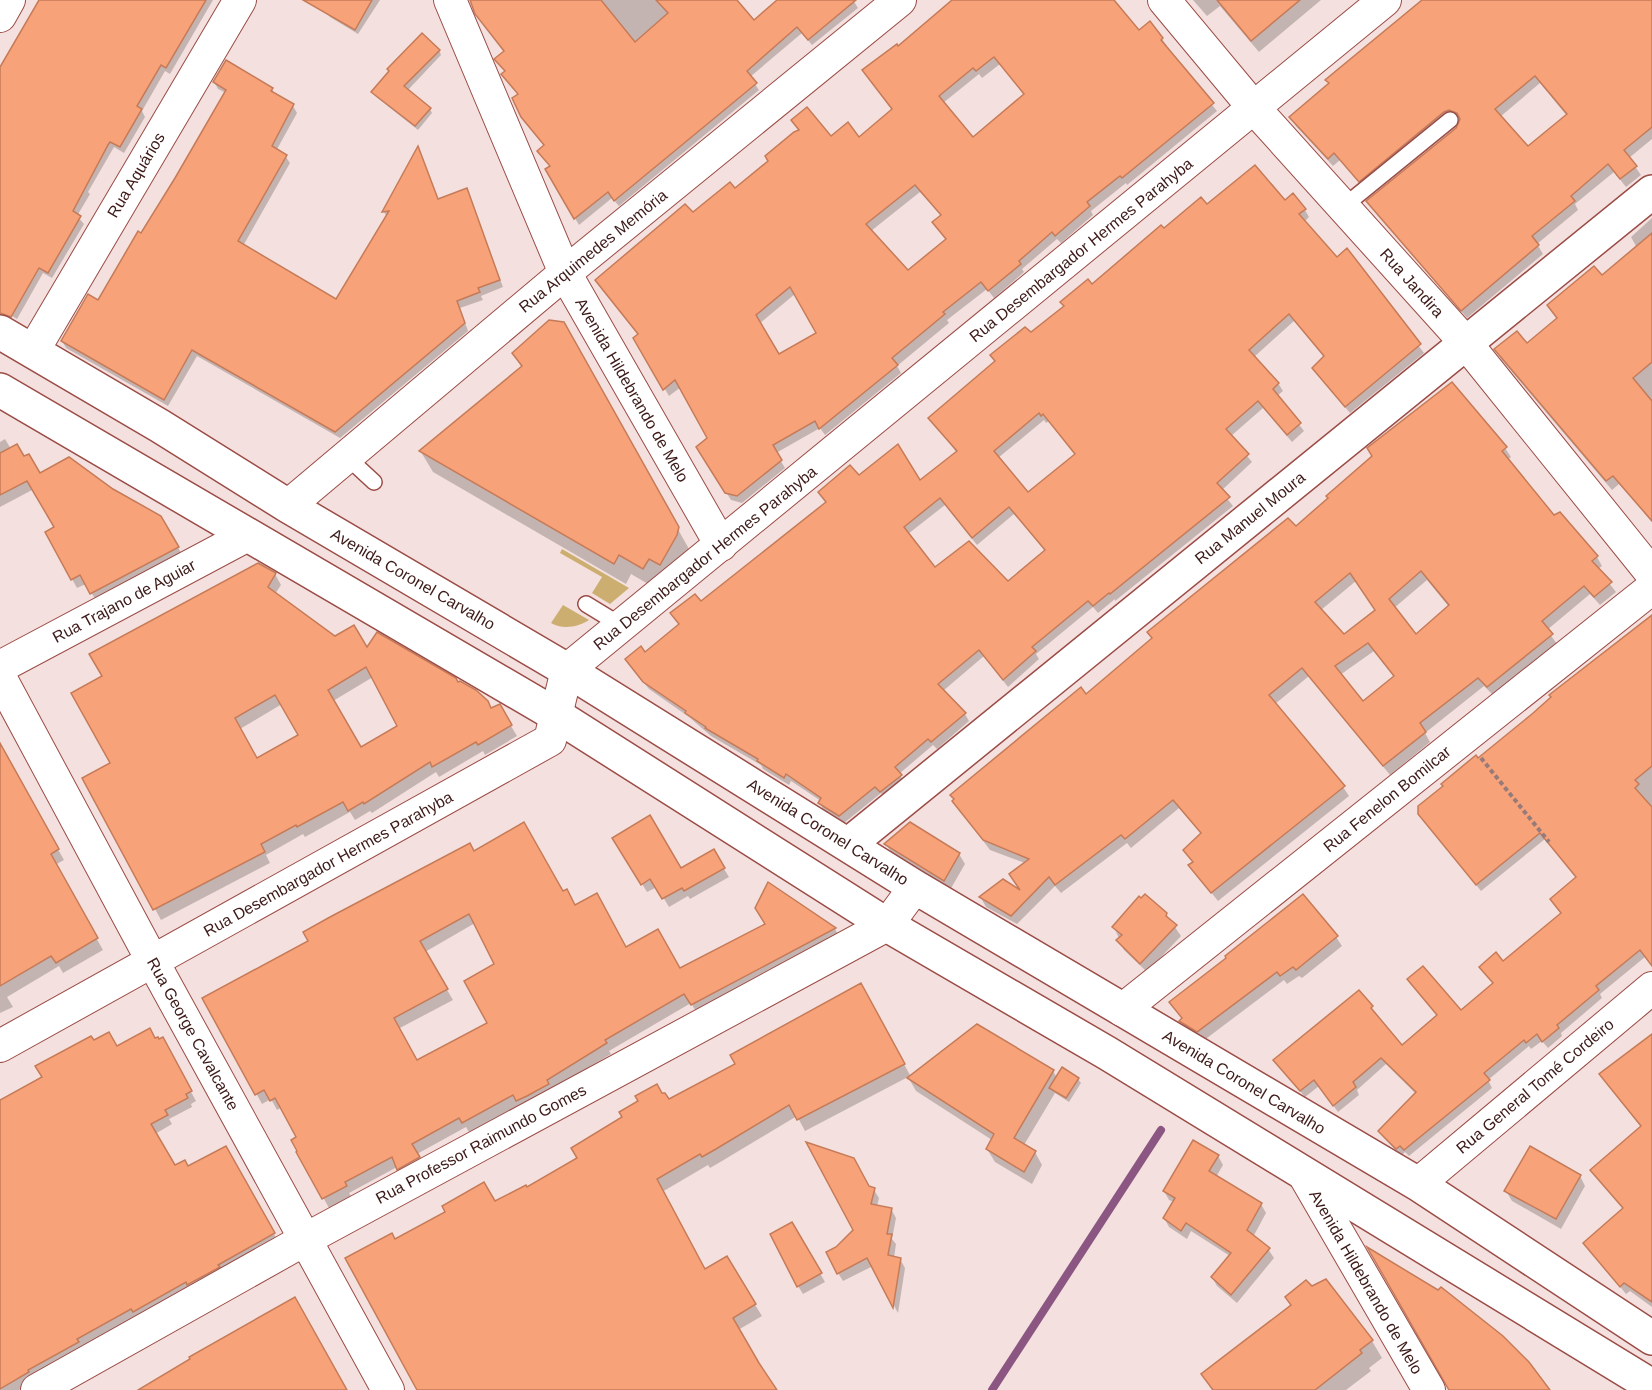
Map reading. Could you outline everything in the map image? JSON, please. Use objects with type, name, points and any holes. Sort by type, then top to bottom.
[{"type":"main road","name":"Rua Manuel Moura","points":[[849,844],[1652,192]]},
{"type":"main road","name":"Avenida Coronel Carvalho","points":[[0,332],[288,506],[567,670],[849,844],[915,888],[1418,1184],[1652,1338]]},
{"type":"main road","points":[[0,390],[556,714],[887,925],[1245,1136],[1645,1386]]},
{"type":"street","points":[[0,16],[9,0]]},
{"type":"street","name":"Rua Aquários","points":[[33,351],[240,0]]},
{"type":"street","name":"Avenida Hildebrando de Melo","points":[[450,0],[565,273],[720,545]]},
{"type":"street","name":"Rua Arquimedes Memória","points":[[288,506],[565,273],[900,0]]},
{"type":"street","name":"Rua Jandira","points":[[1164,0],[1254,108],[1465,342],[1652,574]]},
{"type":"street","name":"Rua Desembargador Hermes Parahyba","points":[[0,1046],[550,740],[567,670],[1385,0]]},
{"type":"street","name":"Rua Trajano de Aguiar","points":[[0,667],[248,535]]},
{"type":"street","name":"Rua Fenelon Bomilcar","points":[[1128,1013],[1464,737],[1652,588]]},
{"type":"street","name":"Rua George Cavalcante","points":[[0,677],[153,962],[388,1390]]},
{"type":"street","name":"Rua Professor Raimundo Gomes","points":[[37,1390],[306,1239],[887,925],[915,888]]},
{"type":"street","name":"Rua General Tomé Cordeiro","points":[[1418,1184],[1652,988]]},
{"type":"street","name":"Avenida Hildebrando de Melo","points":[[1303,1173],[1429,1390]]},
{"type":"lane","points":[[1343,207],[1450,120]]},
{"type":"lane","points":[[346,457],[374,482]]},
{"type":"lane","points":[[586,604],[622,626]]},
{"type":"path","points":[[1464,737],[1549,842]]},
{"type":"shaded area","points":[[562,549],[629,588],[610,604],[592,593],[602,577],[560,553]]},
{"type":"shaded area","points":[[563,605],[589,620],[570,627],[551,623]]},
{"type":"building","points":[[39,0],[206,0],[166,68],[161,65],[137,106],[142,109],[120,147],[110,142],[108,145],[73,211],[81,216],[48,273],[39,268],[11,317],[0,313],[0,67]]},
{"type":"building","points":[[303,0],[372,0],[355,30]]},
{"type":"building","points":[[470,0],[601,0],[635,42],[668,13],[656,0],[737,0],[754,20],[777,0],[856,0],[808,40],[797,27],[747,71],[757,83],[614,201],[608,192],[574,219],[545,169],[550,166],[537,151],[544,145],[521,117],[512,98],[518,94],[501,74],[505,71],[494,59],[504,51],[475,14]]},
{"type":"building","points":[[952,0],[1114,0],[1139,30],[1150,21],[1163,38],[1161,40],[1214,103],[1122,178],[1120,176],[1087,202],[1090,206],[1055,236],[1052,232],[1019,261],[1021,264],[988,291],[981,282],[943,312],[945,314],[892,358],[898,365],[819,429],[815,421],[773,445],[782,460],[737,496],[725,493],[696,447],[707,438],[675,380],[663,390],[633,338],[638,334],[595,280],[685,204],[693,212],[730,182],[735,188],[768,161],[765,156],[799,130],[791,120],[807,107],[831,136],[848,122],[859,137],[892,109],[862,70],[897,44],[898,46]],"holes":[[[994,57],[1024,94],[973,137],[939,96],[973,68],[976,71]],[[915,185],[941,215],[932,222],[946,239],[908,270],[866,224]],[[790,287],[816,333],[779,354],[756,315]]]},
{"type":"building","points":[[1217,0],[1300,0],[1251,41]]},
{"type":"building","points":[[1422,0],[1652,0],[1652,127],[1624,150],[1637,166],[1620,179],[1608,164],[1571,196],[1575,201],[1532,236],[1539,245],[1461,311],[1366,201],[1456,128],[1460,119],[1457,113],[1449,110],[1444,112],[1359,182],[1334,153],[1328,159],[1289,117],[1329,83],[1325,80]],"holes":[[[1535,76],[1567,114],[1528,146],[1495,109]]]},
{"type":"building","points":[[422,33],[440,50],[404,86],[431,108],[415,126],[371,92],[389,71],[387,69]]},
{"type":"building","points":[[226,60],[273,88],[271,91],[294,104],[272,146],[287,155],[238,241],[336,299],[389,211],[382,212],[418,146],[438,199],[467,188],[500,280],[478,288],[480,292],[457,301],[465,323],[335,432],[192,350],[164,400],[61,341],[88,294],[98,300],[138,231],[141,233],[175,178],[226,90],[213,82]]},
{"type":"building","points":[[1255,165],[1285,200],[1293,193],[1306,209],[1299,214],[1337,257],[1347,248],[1421,344],[1345,407],[1312,368],[1324,356],[1289,314],[1249,350],[1279,383],[1273,389],[1301,423],[1287,435],[1258,401],[1226,429],[1249,454],[1217,483],[1230,497],[1110,594],[1093,606],[1088,601],[1032,647],[1036,651],[1003,680],[979,650],[938,684],[966,713],[931,742],[928,739],[895,767],[902,775],[880,792],[875,787],[839,816],[818,803],[821,798],[786,774],[784,778],[757,761],[758,759],[705,728],[685,713],[686,711],[643,682],[625,659],[641,646],[645,652],[679,624],[670,613],[695,594],[701,601],[826,502],[818,492],[850,465],[859,475],[898,444],[920,480],[957,451],[928,418],[995,361],[990,355],[1025,327],[1031,332],[1064,306],[1060,302],[1088,279],[1092,284],[1161,225],[1164,228],[1201,197],[1207,204]],"holes":[[[1039,413],[1041,416],[1043,414],[1075,454],[1028,492],[994,451]],[[940,498],[972,538],[1009,507],[1045,550],[1008,581],[969,541],[935,567],[904,527]]]},
{"type":"building","points":[[1652,233],[1652,362],[1633,378],[1652,401],[1652,521],[1613,476],[1606,481],[1494,349],[1517,331],[1527,343],[1557,318],[1547,305],[1594,266],[1602,275]]},
{"type":"building","points":[[549,320],[564,322],[679,527],[660,565],[649,559],[643,569],[619,555],[614,564],[419,451],[522,366],[512,353]]},
{"type":"building","points":[[1452,382],[1507,447],[1502,451],[1554,515],[1560,512],[1598,556],[1592,561],[1612,582],[1594,597],[1584,586],[1542,621],[1553,634],[1487,687],[1478,678],[1420,723],[1426,732],[1383,766],[1302,668],[1269,695],[1345,786],[1211,893],[1188,865],[1193,862],[1183,850],[1201,833],[1173,800],[1125,839],[1121,835],[1055,885],[1049,877],[1011,916],[979,897],[1003,879],[1020,890],[1009,874],[1029,859],[983,840],[952,801],[954,799],[950,795],[1081,687],[1086,694],[1152,638],[1147,632],[1288,518],[1296,526],[1372,456],[1367,448]],"holes":[[[1421,571],[1449,605],[1416,634],[1389,599]],[[1350,573],[1375,610],[1344,634],[1315,602]],[[1368,643],[1394,676],[1363,701],[1335,666]]]},
{"type":"building","points":[[17,444],[24,456],[29,454],[40,473],[69,457],[113,489],[161,516],[179,547],[90,594],[80,575],[71,580],[45,532],[54,527],[27,481],[0,495],[0,453]]},
{"type":"building","points":[[258,563],[276,573],[268,587],[335,636],[354,625],[367,647],[377,632],[456,678],[458,682],[476,690],[488,701],[491,708],[500,704],[512,725],[478,745],[476,742],[432,767],[430,762],[364,804],[363,802],[348,811],[343,802],[297,827],[296,825],[261,844],[265,852],[153,910],[82,778],[110,763],[71,693],[102,676],[89,654]],"holes":[[[366,667],[397,726],[361,747],[328,690]],[[275,695],[298,735],[257,758],[235,718]]]},
{"type":"building","points":[[1652,615],[1652,766],[1635,780],[1639,784],[1635,788],[1652,807],[1652,966],[1640,950],[1596,986],[1599,990],[1557,1025],[1559,1028],[1542,1042],[1537,1034],[1526,1043],[1524,1040],[1484,1073],[1490,1080],[1404,1150],[1400,1146],[1396,1149],[1378,1131],[1416,1092],[1381,1058],[1353,1082],[1356,1087],[1333,1106],[1314,1080],[1300,1091],[1273,1060],[1359,990],[1402,1045],[1437,1015],[1407,979],[1423,966],[1461,1010],[1493,983],[1479,967],[1496,952],[1503,961],[1561,913],[1550,899],[1576,877],[1540,833],[1476,885],[1418,814],[1418,806],[1476,755],[1478,758],[1532,714],[1551,697],[1549,695]]},
{"type":"building","points":[[0,743],[59,849],[51,854],[98,938],[56,963],[51,956],[0,986]]},
{"type":"building","points":[[650,815],[681,868],[714,849],[725,868],[684,891],[682,888],[662,899],[650,879],[641,885],[612,838]]},
{"type":"building","points":[[524,822],[563,891],[567,889],[575,905],[597,893],[626,947],[658,929],[680,968],[765,924],[755,908],[768,882],[836,928],[691,1005],[684,994],[605,1040],[607,1043],[547,1080],[549,1084],[516,1101],[513,1095],[462,1123],[459,1118],[412,1144],[420,1157],[397,1170],[392,1157],[345,1182],[347,1186],[322,1199],[296,1152],[291,1140],[296,1137],[275,1098],[270,1101],[264,1090],[255,1095],[202,998],[308,941],[303,932],[330,917],[470,843],[474,851]],"holes":[[[469,914],[494,964],[464,981],[487,1023],[417,1060],[394,1018],[448,989],[420,941]]]},
{"type":"building","points":[[910,822],[960,853],[944,881],[884,844]]},
{"type":"building","points":[[1145,894],[1177,925],[1140,964],[1116,940],[1122,935],[1112,927],[1139,896],[1141,898]]},
{"type":"building","points":[[1303,894],[1338,936],[1296,970],[1293,967],[1280,976],[1277,972],[1197,1032],[1179,1021],[1182,1018],[1169,1002]]},
{"type":"building","points":[[861,983],[905,1064],[797,1120],[789,1105],[702,1157],[700,1154],[657,1179],[705,1269],[727,1256],[756,1304],[733,1318],[777,1390],[417,1390],[345,1258],[392,1233],[395,1239],[445,1212],[442,1206],[484,1182],[495,1201],[526,1185],[527,1187],[577,1158],[571,1148],[622,1117],[619,1112],[638,1101],[635,1096],[657,1084],[669,1099],[735,1064],[730,1055]]},
{"type":"building","points":[[977,1024],[1054,1070],[1014,1138],[1036,1151],[1024,1172],[986,1149],[994,1134],[907,1078]]},
{"type":"building","points":[[150,1028],[155,1038],[163,1037],[192,1091],[186,1094],[188,1098],[165,1110],[168,1115],[151,1124],[175,1165],[185,1160],[188,1166],[226,1146],[275,1233],[187,1285],[186,1282],[133,1312],[131,1309],[77,1339],[79,1342],[28,1370],[29,1372],[0,1389],[0,1100],[42,1077],[35,1066],[91,1036],[94,1040],[109,1032],[117,1046]]},
{"type":"building","points":[[1652,1034],[1652,1302],[1624,1283],[1620,1287],[1583,1243],[1623,1208],[1590,1170],[1641,1126],[1599,1074]]},
{"type":"building","points":[[1062,1067],[1079,1078],[1066,1098],[1049,1088]]},
{"type":"building","points":[[1193,1140],[1219,1155],[1209,1171],[1262,1203],[1247,1230],[1270,1248],[1231,1295],[1211,1277],[1231,1253],[1186,1223],[1181,1231],[1163,1218],[1175,1198],[1163,1191]]},
{"type":"building","points":[[806,1142],[854,1158],[869,1186],[875,1188],[871,1204],[892,1208],[887,1234],[892,1234],[888,1255],[901,1258],[893,1308],[867,1258],[837,1274],[826,1252],[836,1247],[853,1230]]},
{"type":"building","points":[[1530,1146],[1581,1175],[1556,1219],[1504,1191]]},
{"type":"building","points":[[792,1222],[822,1273],[797,1287],[770,1234]]},
{"type":"building","points":[[1367,1247],[1438,1290],[1441,1287],[1503,1336],[1529,1362],[1550,1390],[1449,1390]]},
{"type":"building","points":[[1326,1279],[1373,1340],[1360,1350],[1362,1353],[1315,1390],[1213,1390],[1201,1374],[1291,1305],[1285,1297],[1306,1280],[1312,1286]]},
{"type":"building","points":[[295,1297],[347,1390],[138,1390],[190,1359],[189,1357]]},
{"type":"waterway","points":[[992,1390],[1161,1130]]}]
